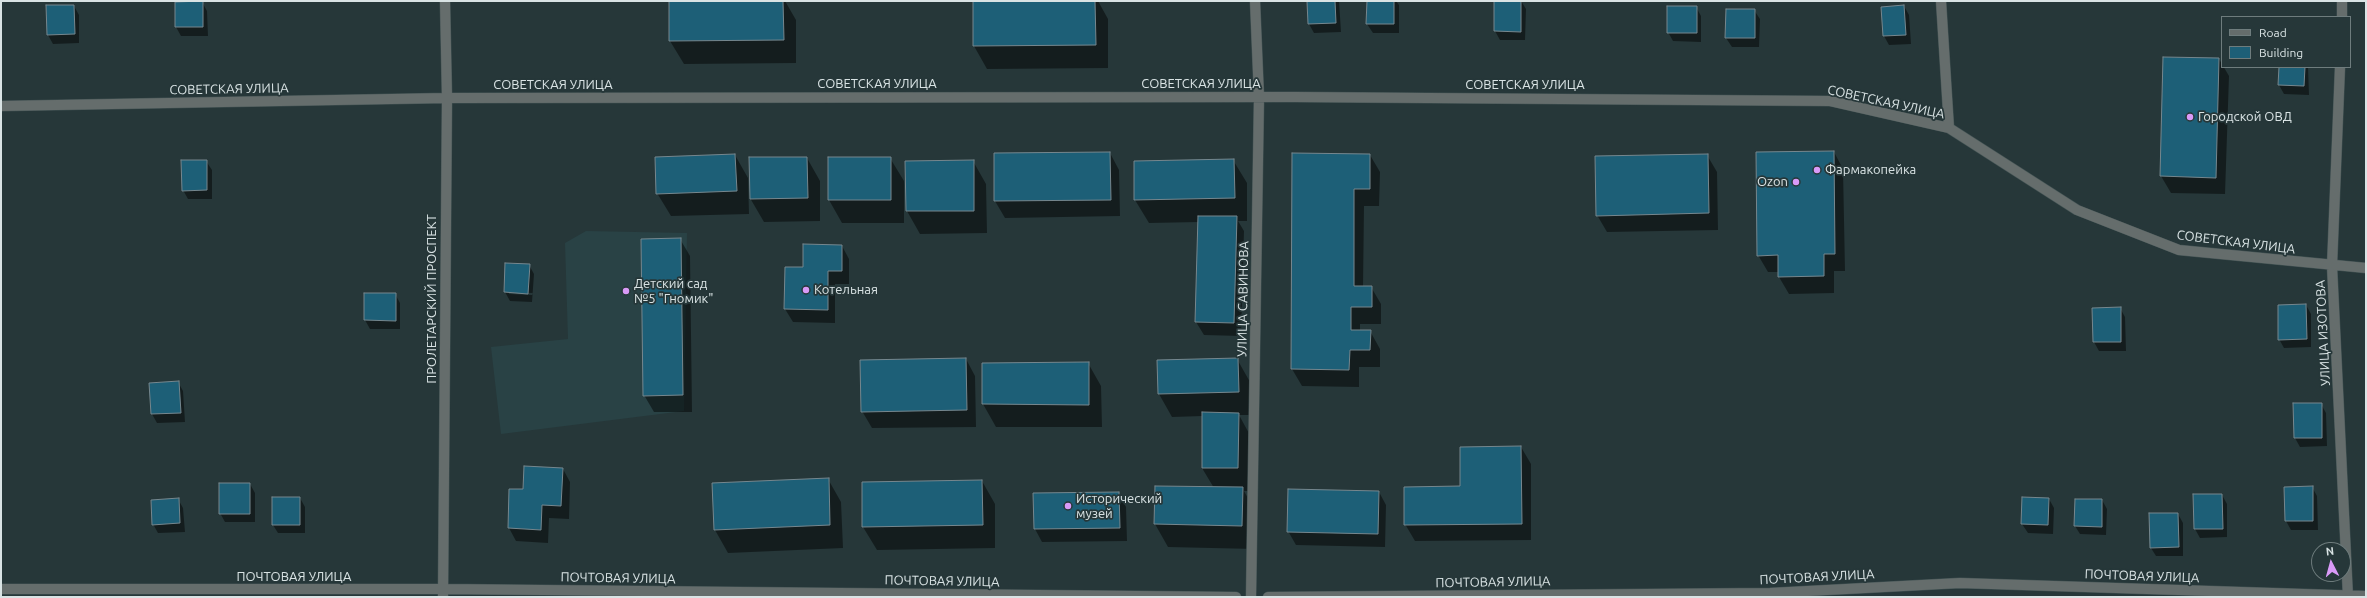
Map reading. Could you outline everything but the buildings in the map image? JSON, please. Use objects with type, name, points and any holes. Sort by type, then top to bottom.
[{"type":"street","name":"ПРОЛЕТАРСКИЙ ПРОСПЕКТ","points":[[443,593],[447,98],[445,1]]},
{"type":"street","name":"УЛИЦА САВИНОВА","points":[[1251,597],[1259,97],[1255,1]]},
{"type":"street","points":[[1940,1],[1949,128]]},
{"type":"street","points":[[2342,1],[2342,16]]},
{"type":"street","name":"УЛИЦА ИЗОТОВА","points":[[2340,68],[2332,266],[2348,596]]},
{"type":"street","name":"СОВЕТСКАЯ УЛИЦА","points":[[1,106],[447,98],[1259,97],[1830,101],[1949,128],[2077,210],[2178,250],[2332,266],[2366,268]]},
{"type":"street","name":"ПОЧТОВАЯ УЛИЦА","points":[[1268,597],[1791,594],[1960,583],[2366,596]]},
{"type":"street","name":"ПОЧТОВАЯ УЛИЦА","points":[[1,589],[1236,597]]},
{"type":"shaded area","name":"Детский сад №5 \"Гномик\"","points":[[586,231],[687,233],[684,411],[501,434],[491,347],[568,339],[565,243]]},
{"type":"place","name":"Городской ОВД","points":[[2190,117]]},
{"type":"place","name":"Фармакопейка","points":[[1817,170]]},
{"type":"place","name":"Ozon","points":[[1796,182]]},
{"type":"place","name":"Котельная","points":[[806,290]]},
{"type":"place","name":"Детский сад №5 \"Гномик\"","points":[[626,291]]},
{"type":"place","name":"Исторический музей","points":[[1068,506]]}]
